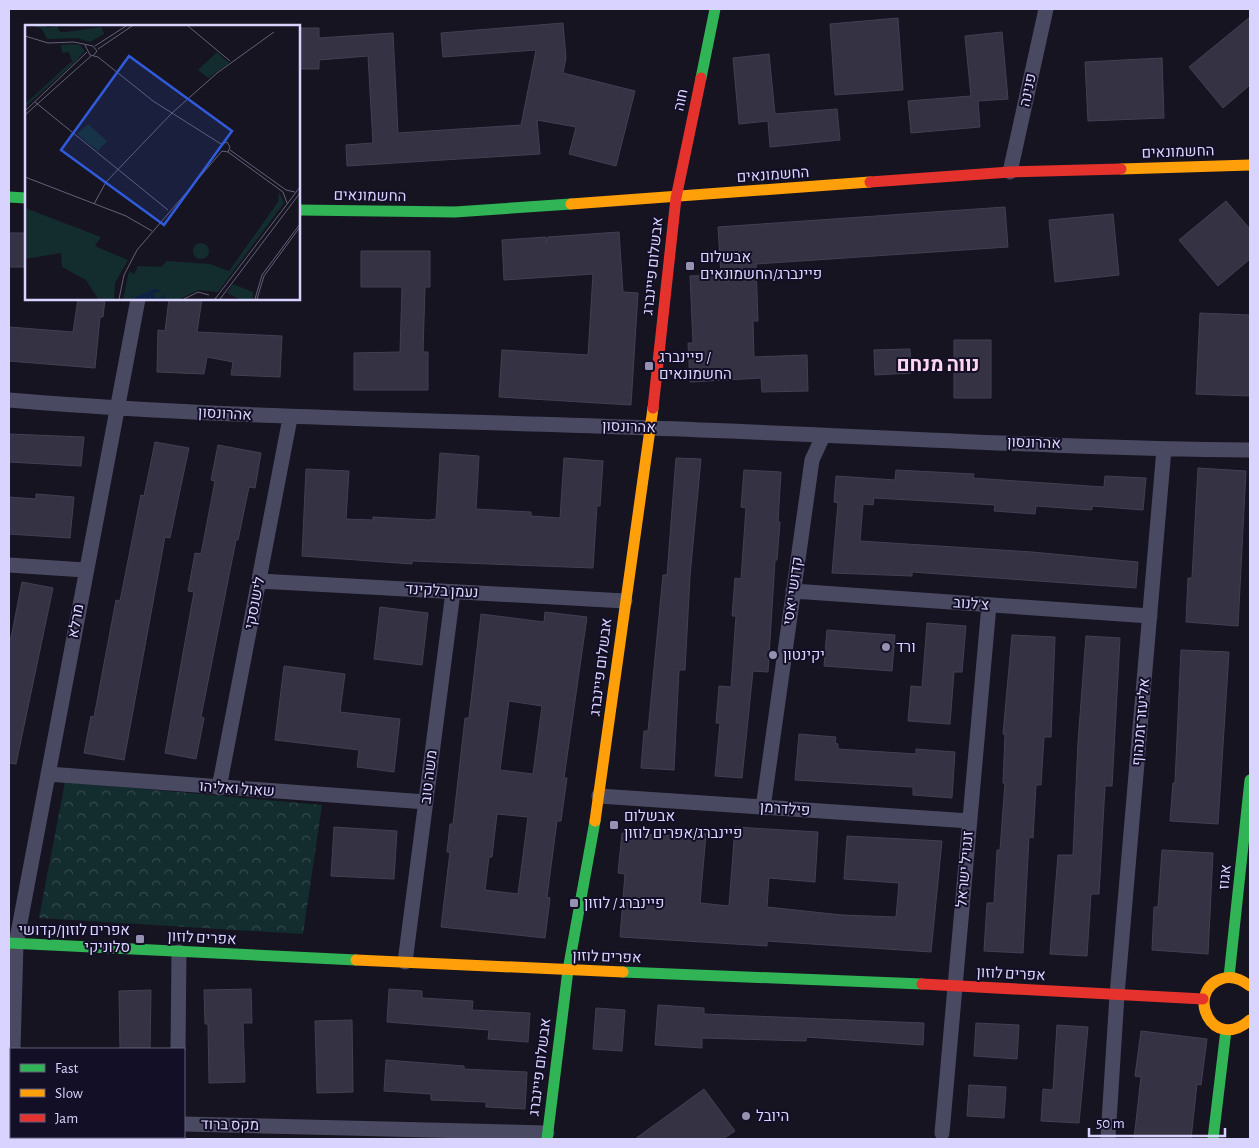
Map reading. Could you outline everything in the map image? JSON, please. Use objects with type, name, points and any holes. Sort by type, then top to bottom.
[{"type":"street","name":"חוה","points":[[676,198],[715,9]]},
{"type":"street","name":"פנינה","points":[[1010,172],[1046,9]]},
{"type":"street","name":"החשמונאים","points":[[300,210],[455,212],[676,198],[1010,172],[1250,165]]},
{"type":"street","points":[[9,197],[25,198]]},
{"type":"street","name":"אבשלום פיינברג","points":[[547,1136],[568,970],[600,796],[625,601],[651,428],[676,198]]},
{"type":"street","name":"מרלא","points":[[12,1048],[12,944],[48,774],[85,570],[138,300]]},
{"type":"street","name":"אהרונסון","points":[[9,400],[117,409],[290,418],[651,428],[1164,449],[1250,450]]},
{"type":"street","name":"לישנסקי","points":[[219,788],[290,418]]},
{"type":"street","name":"קדושי יאסי","points":[[763,808],[812,460],[823,436]]},
{"type":"street","name":"אליעזר זמנהוף","points":[[1108,1137],[1117,995],[1164,449]]},
{"type":"street","points":[[9,564],[85,570]]},
{"type":"street","name":"נעמן בלקינד","points":[[259,581],[625,601]]},
{"type":"street","name":"צ'לנוב","points":[[793,591],[1150,616]]},
{"type":"street","name":"משה טוב","points":[[405,962],[453,592]]},
{"type":"street","name":"זנגויל ישראל","points":[[942,1133],[989,605]]},
{"type":"street","name":"שאול ואליהו","points":[[48,774],[426,802]]},
{"type":"street","name":"אגוז","points":[[1229,977],[1250,780]]},
{"type":"street","name":"פילדרמן","points":[[600,796],[970,821]]},
{"type":"street","name":"אפרים לוזון","points":[[12,944],[955,986],[1203,1000]]},
{"type":"street","points":[[178,1048],[179,952]]},
{"type":"street","points":[[1250,986],[1245,981],[1229,977],[1212,983],[1203,1000],[1206,1017],[1215,1026],[1226,1030],[1242,1027],[1250,1020]]},
{"type":"street","points":[[1213,1139],[1226,1030]]},
{"type":"street","points":[[10,1111],[10,1139]]},
{"type":"street","name":"מקס ברוד","points":[[185,1124],[381,1134],[547,1136]]},
{"type":"green space","points":[[65,782],[322,805],[303,934],[39,918]]},
{"type":"building","points":[[1250,17],[1250,85],[1223,108],[1189,67]]},
{"type":"building","points":[[898,18],[903,90],[835,95],[830,24]]},
{"type":"building","points":[[563,23],[566,58],[563,73],[635,91],[616,166],[569,154],[576,127],[537,120],[540,154],[347,166],[346,145],[373,143],[368,56],[319,60],[319,69],[300,69],[300,28],[319,28],[319,38],[393,33],[398,133],[521,125],[536,50],[443,57],[441,33]]},
{"type":"building","points":[[1002,32],[1008,99],[978,101],[980,127],[911,133],[908,101],[971,96],[965,36]]},
{"type":"building","points":[[769,54],[775,114],[837,109],[840,140],[770,147],[768,121],[739,124],[733,58]]},
{"type":"building","points":[[1162,58],[1164,118],[1088,121],[1085,62]]},
{"type":"building","points":[[1226,201],[1250,229],[1250,259],[1218,286],[1179,240]]},
{"type":"building","points":[[1005,207],[1008,247],[756,264],[758,321],[753,321],[754,357],[807,355],[808,391],[762,392],[761,378],[690,382],[688,343],[693,343],[690,276],[721,275],[718,227]]},
{"type":"building","points":[[1113,214],[1119,275],[1055,282],[1049,220]]},
{"type":"building","points":[[619,232],[623,292],[638,293],[631,405],[499,397],[502,350],[588,355],[593,274],[504,280],[502,240],[546,237],[546,243],[548,237]]},
{"type":"building","points":[[9,233],[25,233],[25,267],[9,267]]},
{"type":"building","points":[[361,251],[430,251],[430,287],[425,287],[423,352],[428,352],[428,390],[354,390],[354,353],[400,352],[402,287],[361,287]]},
{"type":"building","points":[[78,300],[105,300],[103,317],[100,317],[95,368],[9,361],[9,327],[73,332]]},
{"type":"building","points":[[169,300],[202,300],[197,332],[282,336],[280,377],[231,375],[233,362],[207,357],[204,374],[157,372],[158,330],[165,331]]},
{"type":"building","points":[[1200,313],[1250,315],[1250,396],[1196,394]]},
{"type":"building","points":[[954,340],[991,340],[991,398],[954,398]]},
{"type":"building","points":[[910,349],[911,373],[875,375],[874,350]]},
{"type":"building","points":[[9,434],[84,437],[81,466],[9,462]]},
{"type":"building","points":[[155,442],[189,448],[170,538],[165,537],[124,760],[84,753],[91,716],[94,717],[116,600],[120,601],[141,495],[144,496]]},
{"type":"building","points":[[218,445],[261,453],[255,488],[249,487],[238,540],[236,540],[201,717],[204,718],[196,759],[165,753],[194,592],[188,591],[195,553],[201,554],[215,481],[211,480]]},
{"type":"building","points":[[440,453],[479,456],[476,509],[531,512],[531,516],[560,518],[564,458],[603,461],[600,506],[597,506],[593,568],[412,561],[412,564],[302,556],[306,469],[349,471],[346,519],[373,520],[373,517],[429,520],[436,519]]},
{"type":"building","points":[[676,458],[701,459],[690,576],[685,670],[679,670],[674,770],[641,768],[644,731],[648,731],[663,575],[667,575]]},
{"type":"building","points":[[1198,468],[1246,471],[1238,626],[1186,622],[1188,578],[1192,578]]},
{"type":"building","points":[[744,470],[781,472],[778,522],[780,522],[777,560],[775,560],[768,672],[753,671],[742,778],[715,776],[720,723],[716,723],[719,686],[731,687],[736,616],[732,616],[735,578],[741,579],[746,508],[741,507]]},
{"type":"building","points":[[896,470],[974,474],[973,478],[1104,487],[1105,476],[1146,478],[1143,510],[1092,506],[1092,510],[1036,506],[1035,514],[994,511],[995,505],[929,501],[874,498],[873,505],[863,504],[860,541],[1032,552],[1138,562],[1136,588],[912,572],[912,576],[832,573],[838,503],[834,502],[836,476],[895,480]]},
{"type":"building","points":[[36,494],[74,497],[70,538],[9,534],[9,497],[36,499]]},
{"type":"building","points":[[22,582],[53,588],[16,764],[9,763],[9,637],[11,638]]},
{"type":"building","points":[[380,607],[428,613],[422,665],[374,659]]},
{"type":"building","points":[[545,612],[587,617],[564,778],[567,778],[561,821],[557,821],[547,897],[550,898],[545,938],[441,927],[450,852],[447,852],[450,824],[453,824],[465,718],[469,718],[481,614],[544,622]],"holes":[[[509,701],[542,706],[533,774],[500,770]],[[497,814],[528,817],[518,894],[485,890],[489,857],[492,857]]]},
{"type":"building","points":[[927,623],[966,626],[962,672],[954,672],[950,724],[908,721],[911,686],[922,687]]},
{"type":"building","points":[[827,630],[895,635],[892,671],[824,666]]},
{"type":"building","points":[[1012,635],[1055,637],[1051,737],[1044,737],[1041,785],[1036,785],[1033,838],[1029,837],[1023,953],[984,951],[987,903],[994,903],[997,850],[1000,850],[1005,783],[1003,783],[1005,734],[1003,734]]},
{"type":"building","points":[[1086,636],[1120,638],[1112,786],[1105,786],[1099,894],[1091,894],[1087,956],[1050,954],[1058,855],[1073,855],[1078,742]]},
{"type":"building","points":[[1181,650],[1229,652],[1218,824],[1170,821],[1173,783],[1175,783]]},
{"type":"building","points":[[284,666],[345,674],[340,712],[400,719],[394,772],[357,767],[359,750],[275,740]]},
{"type":"building","points":[[799,734],[836,737],[835,743],[838,744],[838,749],[916,754],[916,749],[955,752],[952,798],[913,795],[913,787],[795,780]]},
{"type":"building","points":[[334,827],[397,831],[394,879],[331,876]]},
{"type":"building","points":[[735,827],[818,832],[815,882],[769,878],[767,907],[842,915],[896,917],[899,883],[844,879],[847,836],[942,841],[931,952],[767,941],[767,946],[620,937],[625,874],[618,873],[622,833],[678,836],[678,832],[706,834],[700,903],[729,906]]},
{"type":"building","points":[[1162,850],[1213,853],[1208,954],[1152,950],[1154,907],[1158,907]]},
{"type":"building","points":[[251,989],[252,1023],[243,1023],[245,1082],[209,1083],[208,1024],[205,1024],[204,990]]},
{"type":"building","points":[[389,989],[422,991],[422,998],[473,1001],[472,1010],[530,1013],[528,1042],[488,1039],[489,1030],[387,1022]]},
{"type":"building","points":[[151,990],[150,1048],[120,1048],[119,991]]},
{"type":"building","points":[[658,1005],[704,1008],[704,1014],[924,1023],[923,1045],[806,1037],[806,1041],[702,1038],[702,1048],[655,1045]]},
{"type":"building","points":[[596,1008],[625,1010],[622,1051],[593,1049]]},
{"type":"building","points":[[352,1020],[353,1092],[317,1093],[315,1021]]},
{"type":"building","points":[[976,1023],[1019,1025],[1017,1059],[974,1056]]},
{"type":"building","points":[[1057,1025],[1088,1027],[1079,1123],[1041,1121],[1043,1089],[1053,1090]]},
{"type":"building","points":[[1141,1031],[1207,1039],[1201,1085],[1197,1084],[1191,1139],[1134,1139],[1141,1077],[1135,1076]]},
{"type":"building","points":[[386,1060],[464,1066],[464,1069],[527,1072],[525,1109],[486,1107],[486,1102],[431,1100],[431,1094],[384,1091]]},
{"type":"building","points":[[969,1085],[1006,1087],[1004,1118],[967,1116]]},
{"type":"building","points":[[704,1089],[735,1131],[723,1139],[635,1139]]},
{"type":"traffic: fast","points":[[701,78],[715,9]]},
{"type":"traffic: fast","points":[[9,197],[25,198]]},
{"type":"traffic: fast","points":[[300,210],[455,212],[571,204]]},
{"type":"traffic: fast","points":[[1229,977],[1250,780]]},
{"type":"traffic: fast","points":[[547,1139],[568,970],[595,821]]},
{"type":"traffic: fast","points":[[9,943],[356,960]]},
{"type":"traffic: fast","points":[[623,972],[922,984]]},
{"type":"traffic: fast","points":[[1213,1139],[1226,1030]]},
{"type":"traffic: slow","points":[[1121,169],[1250,165]]},
{"type":"traffic: slow","points":[[571,204],[870,182]]},
{"type":"traffic: slow","points":[[595,821],[653,408]]},
{"type":"traffic: slow","points":[[356,960],[623,972]]},
{"type":"traffic: slow","points":[[1250,986],[1236,978],[1221,979],[1210,986],[1205,996],[1204,1006],[1208,1017],[1215,1025],[1224,1029],[1236,1028],[1250,1020]]},
{"type":"traffic: jam","points":[[653,408],[676,198],[701,78]]},
{"type":"traffic: jam","points":[[870,182],[1010,172],[1121,169]]},
{"type":"traffic: jam","points":[[922,984],[1203,999]]},
{"type":"place","name":"אבשלום פיינברג/החשמונאים","points":[[690,266]]},
{"type":"place","name":"פיינברג / החשמונאים","points":[[649,366]]},
{"type":"place","name":"ורד","points":[[886,647]]},
{"type":"place","name":"יקינטון","points":[[773,655]]},
{"type":"place","name":"אבשלום פיינברג/אפרים לוזון","points":[[614,825]]},
{"type":"place","name":"פיינברג / לוזון","points":[[574,903]]},
{"type":"place","name":"אפרים לוזון/קדושי סלוניקי","points":[[140,939]]},
{"type":"place","name":"היובל","points":[[746,1116]]},
{"type":"district","name":"נווה מנחם","points":[[938,365]]}]
